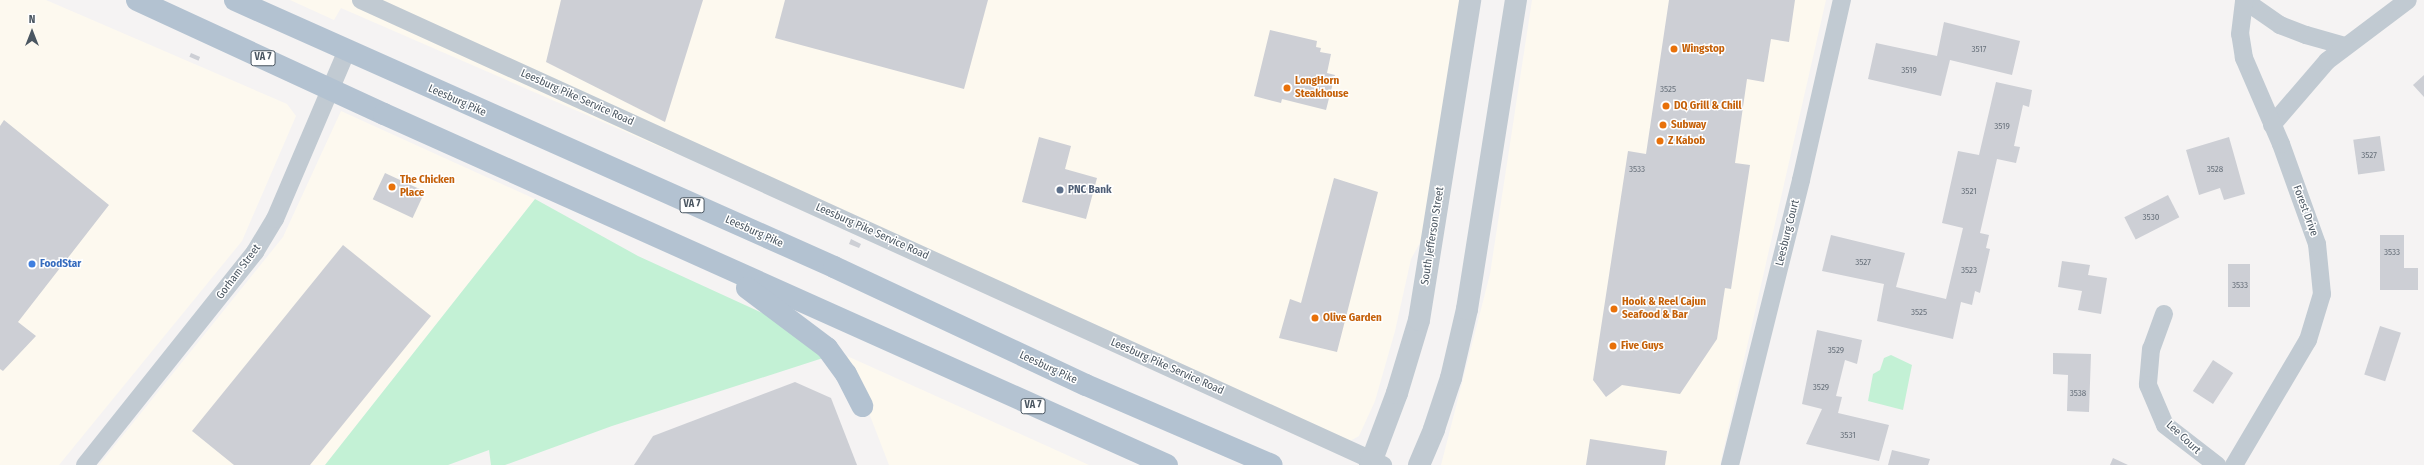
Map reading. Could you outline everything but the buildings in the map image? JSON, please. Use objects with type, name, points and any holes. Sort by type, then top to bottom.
[{"type":"main road","name":"VA 7","points":[[137,0],[330,89],[1167,465]]},
{"type":"main road","name":"Leesburg Pike","points":[[235,0],[834,267],[1086,385],[1272,465]]},
{"type":"main road","points":[[707,259],[827,348],[846,374],[862,406]]},
{"type":"street","name":"Leesburg Pike Service Road","points":[[362,0],[1375,463]]},
{"type":"street","name":"South Jefferson Street","points":[[1375,463],[1419,320],[1470,0]]},
{"type":"street","points":[[1419,465],[1434,429],[1451,378],[1467,309],[1516,0]]},
{"type":"street","name":"Leesburg Court","points":[[1730,465],[1801,180],[1842,0]]},
{"type":"street","points":[[2244,0],[2280,25],[2306,36],[2345,46]]},
{"type":"street","name":"Forest Drive","points":[[2234,465],[2308,340],[2322,294],[2317,244],[2272,125],[2244,58],[2240,34],[2244,0]]},
{"type":"street","points":[[2272,125],[2296,94],[2327,61],[2408,0]]},
{"type":"street","name":"Gorham Street","points":[[85,465],[255,252],[275,219],[347,50]]},
{"type":"street","name":"Lee Court","points":[[2164,314],[2151,349],[2148,385],[2165,425],[2217,465]]},
{"type":"shaded area","points":[[0,0],[46,0],[287,104],[296,116],[242,241],[59,465],[0,465]]},
{"type":"shaded area","points":[[290,0],[1467,0],[1421,241],[1411,259],[1395,331],[1375,401],[1359,436],[1350,441],[676,147],[674,153],[341,8],[334,20]]},
{"type":"shaded area","points":[[1532,0],[1826,0],[1720,465],[1441,465],[1490,274]]},
{"type":"shaded area","points":[[341,111],[535,199],[325,465],[99,465],[283,237]]},
{"type":"shaded area","points":[[847,356],[1089,465],[889,465]]},
{"type":"green space","points":[[535,199],[638,256],[769,316],[823,358],[612,426],[505,465],[491,465],[489,450],[448,465],[325,465]]},
{"type":"green space","points":[[1891,355],[1912,365],[1903,410],[1868,401],[1873,374],[1880,370],[1884,358]]},
{"type":"place","name":"Wingstop","points":[[1674,49]]},
{"type":"place","name":"LongHorn Steakhouse","points":[[1287,88]]},
{"type":"place","name":"DQ Grill & Chill","points":[[1666,106]]},
{"type":"place","name":"Subway","points":[[1663,125]]},
{"type":"place","name":"Z Kabob","points":[[1660,141]]},
{"type":"place","name":"The Chicken Place","points":[[392,187]]},
{"type":"place","name":"PNC Bank","points":[[1060,190]]},
{"type":"place","name":"FoodStar","points":[[32,264]]},
{"type":"place","name":"Hook & Reel Cajun Seafood & Bar","points":[[1614,309]]},
{"type":"place","name":"Olive Garden","points":[[1315,318]]},
{"type":"place","name":"Five Guys","points":[[1613,346]]}]
